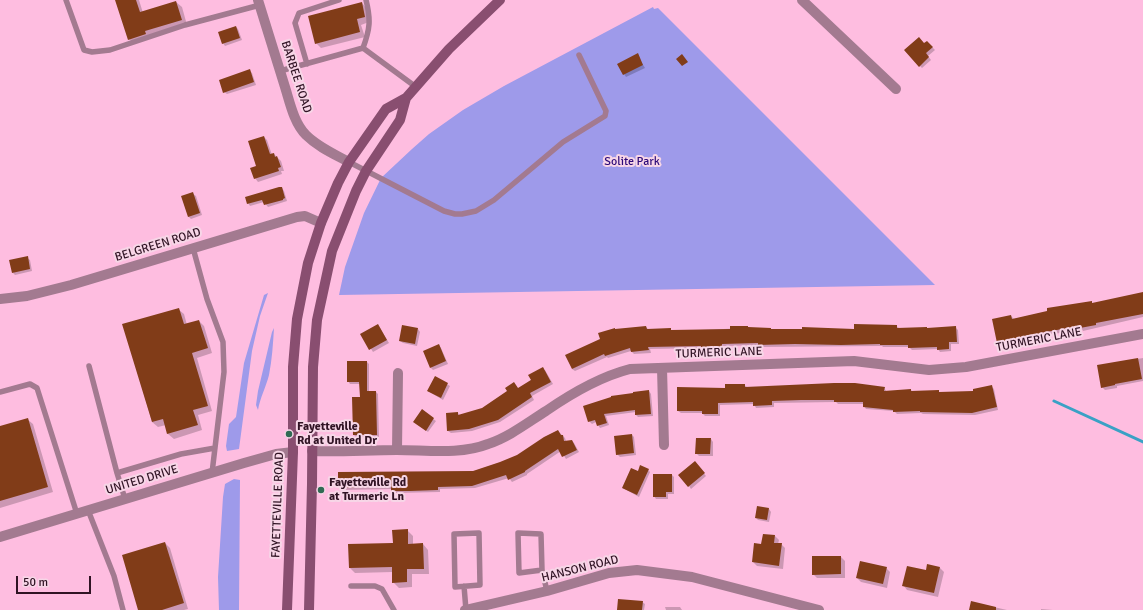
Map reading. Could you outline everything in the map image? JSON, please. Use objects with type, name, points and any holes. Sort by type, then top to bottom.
[{"type":"main road","name":"FAYETTEVILLE ROAD","points":[[287,610],[293,452],[293,368],[297,319],[308,263],[338,183],[350,162],[386,109],[406,98],[449,49],[500,0]]},
{"type":"main road","name":"FAYETTEVILLE ROAD","points":[[309,610],[313,367],[317,320],[332,251],[356,191],[366,171],[400,120],[406,98]]},
{"type":"street","points":[[802,0],[896,90]]},
{"type":"street","name":"BARBEE ROAD","points":[[259,2],[294,115],[302,129],[314,142],[350,162]]},
{"type":"street","name":"BELGREEN ROAD","points":[[0,299],[45,292],[297,217],[305,216],[322,223]]},
{"type":"street","name":"TURMERIC LANE","points":[[312,452],[465,449],[488,445],[514,432],[575,392],[612,374],[630,369],[854,362],[929,370],[966,367],[1143,334]]},
{"type":"street","points":[[662,368],[664,445]]},
{"type":"street","points":[[397,450],[398,373]]},
{"type":"street","name":"UNITED DRIVE","points":[[0,536],[276,454],[293,452]]},
{"type":"street","name":"HANSON ROAD","points":[[466,610],[547,591],[609,573],[637,570],[692,577],[819,610]]},
{"type":"lane","points":[[66,0],[84,50],[92,52],[110,50],[259,2]]},
{"type":"lane","points":[[307,64],[295,23],[299,13],[339,0]]},
{"type":"lane","points":[[363,48],[367,38],[370,18],[366,0]]},
{"type":"lane","points":[[280,71],[363,48]]},
{"type":"lane","points":[[363,48],[416,87]]},
{"type":"lane","points":[[350,162],[444,211],[462,214],[476,211],[494,200],[558,146],[605,116],[606,111],[579,55]]},
{"type":"lane","points":[[193,248],[207,299],[222,342],[224,372],[212,473]]},
{"type":"lane","points":[[89,366],[125,499]]},
{"type":"lane","points":[[0,392],[30,384],[37,388],[76,514]]},
{"type":"lane","points":[[117,473],[181,454],[215,448]]},
{"type":"lane","points":[[88,510],[114,576],[123,610]]},
{"type":"lane","points":[[479,533],[480,585],[464,586],[455,587],[454,534],[479,533]]},
{"type":"lane","points":[[542,570],[519,573],[518,533],[541,534],[542,570],[547,591]]},
{"type":"lane","points":[[351,586],[375,586],[382,589],[394,610]]},
{"type":"lane","points":[[464,586],[466,610]]},
{"type":"green space","name":"Solite Park","points":[[653,7],[654,9],[658,8],[935,285],[339,295],[345,267],[364,213],[381,178],[412,149],[429,134],[463,110],[504,86]]},
{"type":"green space","points":[[268,293],[260,316],[252,351],[239,449],[227,451],[226,446],[229,424],[236,417],[244,363],[264,295]]},
{"type":"green space","points":[[274,328],[269,375],[258,410],[256,405],[258,391]]},
{"type":"green space","points":[[234,479],[240,480],[239,610],[219,610],[218,577],[223,497],[225,484]]},
{"type":"building","points":[[115,0],[136,0],[140,12],[176,1],[182,20],[145,31],[146,34],[128,40]]},
{"type":"building","points":[[362,2],[365,17],[357,19],[360,32],[315,44],[308,16]]},
{"type":"building","points":[[236,26],[240,38],[222,44],[218,32]]},
{"type":"building","points":[[919,37],[924,43],[927,41],[933,47],[926,53],[929,57],[919,67],[904,50]]},
{"type":"building","points":[[638,53],[643,65],[623,75],[617,64]]},
{"type":"building","points":[[682,54],[688,62],[682,66],[676,59]]},
{"type":"building","points":[[250,69],[254,82],[223,93],[219,80]]},
{"type":"building","points":[[264,136],[270,154],[274,153],[275,157],[277,156],[281,167],[278,168],[279,171],[254,179],[250,168],[256,166],[248,141]]},
{"type":"building","points":[[282,187],[285,198],[283,200],[264,205],[262,200],[247,204],[245,197]]},
{"type":"building","points":[[193,192],[200,213],[188,217],[181,196]]},
{"type":"building","points":[[28,256],[30,269],[12,273],[9,260]]},
{"type":"building","points":[[1143,292],[1143,314],[1096,323],[1096,325],[1080,328],[1079,326],[1040,333],[1041,334],[997,343],[992,319],[1011,315],[1012,319],[1047,311],[1047,308],[1092,301],[1092,303]]},
{"type":"building","points":[[179,308],[184,324],[199,320],[208,348],[192,353],[208,406],[193,410],[198,425],[167,434],[163,419],[152,422],[122,324]]},
{"type":"building","points":[[378,324],[387,340],[369,350],[360,334]]},
{"type":"building","points":[[854,324],[897,325],[897,328],[956,326],[957,342],[949,342],[949,349],[937,350],[937,347],[908,348],[908,345],[758,345],[758,343],[722,344],[722,347],[648,347],[649,350],[631,352],[630,348],[605,356],[604,354],[572,369],[565,355],[600,339],[598,333],[615,328],[646,326],[647,329],[671,328],[671,330],[730,329],[730,326],[748,326],[771,329],[802,329],[802,327],[854,329]]},
{"type":"building","points":[[402,325],[418,328],[415,344],[399,341]]},
{"type":"building","points":[[439,344],[446,361],[430,368],[423,351]]},
{"type":"building","points":[[1138,358],[1142,379],[1101,388],[1097,365]]},
{"type":"building","points":[[347,361],[367,361],[367,391],[376,391],[377,435],[353,435],[352,397],[360,397],[359,382],[347,382]]},
{"type":"building","points":[[543,367],[551,382],[530,393],[532,397],[498,420],[469,429],[447,431],[446,413],[458,412],[458,415],[482,408],[507,391],[505,388],[514,382],[518,388],[531,380],[528,375]]},
{"type":"building","points":[[435,376],[448,383],[441,398],[427,391]]},
{"type":"building","points":[[855,383],[885,387],[884,391],[911,389],[911,391],[939,390],[939,392],[973,391],[973,389],[992,385],[997,407],[972,413],[920,411],[893,412],[893,410],[863,407],[863,402],[801,400],[772,401],[772,405],[753,406],[753,402],[718,403],[718,414],[702,414],[702,411],[677,411],[677,387],[725,388],[725,384],[745,384],[745,387]]},
{"type":"building","points":[[649,390],[651,414],[635,415],[635,410],[604,414],[607,423],[597,426],[595,420],[588,422],[583,406],[611,396]]},
{"type":"building","points":[[422,409],[434,418],[426,431],[413,422]]},
{"type":"building","points":[[28,418],[48,487],[0,501],[0,426]]},
{"type":"building","points":[[558,430],[561,435],[563,435],[564,441],[572,440],[577,450],[562,457],[558,449],[525,472],[508,480],[506,475],[472,486],[438,487],[438,490],[391,491],[391,486],[338,488],[338,472],[473,471],[517,455],[544,437]]},
{"type":"building","points":[[632,434],[634,453],[616,455],[614,436]]},
{"type":"building","points":[[696,438],[711,438],[710,454],[695,454]]},
{"type":"building","points":[[695,461],[705,473],[688,487],[678,475]]},
{"type":"building","points":[[640,465],[649,469],[637,495],[622,488],[631,468],[638,471]]},
{"type":"building","points":[[653,474],[672,474],[672,492],[666,492],[666,497],[653,497]]},
{"type":"building","points":[[757,506],[769,508],[767,520],[755,518]]},
{"type":"building","points":[[408,529],[408,544],[423,543],[424,569],[407,569],[407,582],[392,583],[392,567],[349,568],[348,544],[393,543],[392,530]]},
{"type":"building","points":[[763,534],[775,535],[774,543],[782,543],[779,566],[752,562],[754,543],[761,544]]},
{"type":"building","points":[[165,542],[184,603],[162,610],[138,610],[122,555]]},
{"type":"building","points":[[812,556],[841,556],[841,574],[812,575]]},
{"type":"building","points":[[860,561],[887,567],[883,584],[856,578]]},
{"type":"building","points":[[927,564],[940,567],[934,593],[902,586],[907,566],[926,570]]},
{"type":"building","points":[[618,599],[643,601],[642,610],[617,610]]},
{"type":"building","points":[[971,601],[996,607],[996,610],[969,610]]},
{"type":"waterway","points":[[1054,401],[1143,442]]},
{"type":"place","name":"Fayetteville Rd at United Dr","points":[[289,434]]},
{"type":"place","name":"Fayetteville Rd at Turmeric Ln","points":[[321,490]]}]
